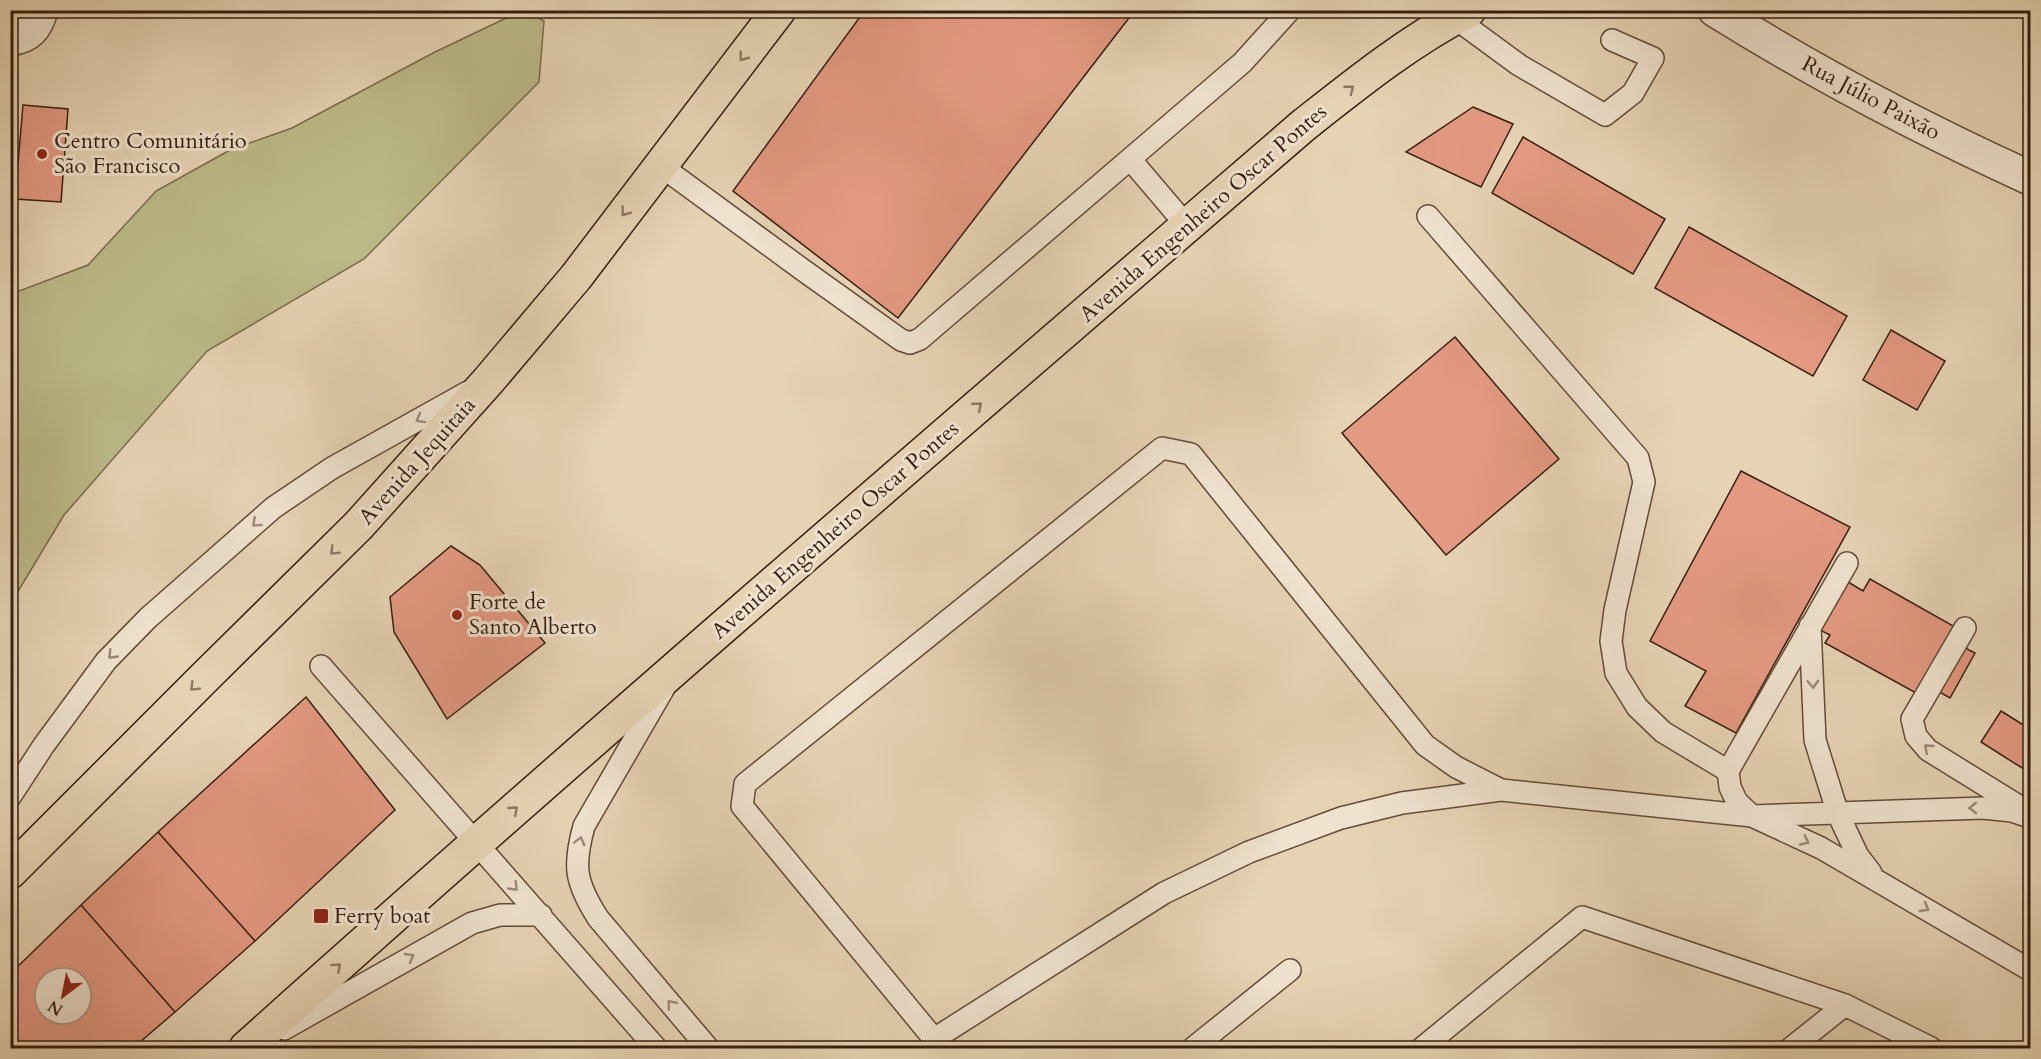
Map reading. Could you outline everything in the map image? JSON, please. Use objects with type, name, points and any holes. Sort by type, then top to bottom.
[{"type":"main road","name":"Avenida Jequitaia","points":[[10,872],[359,525],[489,380],[576,277],[779,10]]},
{"type":"main road","name":"Avenida Engenheiro Oscar Pontes","points":[[248,1048],[475,843],[1305,124],[1365,76],[1453,16]]},
{"type":"street","points":[[10,39],[27,35],[38,24],[41,10]]},
{"type":"street","name":"Rua Júlio Paixão","points":[[1715,10],[1777,47],[1971,151],[2031,178]]},
{"type":"lane","points":[[661,166],[900,340],[910,343],[920,339],[1242,63],[1290,10]]},
{"type":"lane","points":[[1453,16],[1519,65],[1605,115],[1633,93],[1653,58],[1612,40]]},
{"type":"lane","points":[[1130,159],[1187,226]]},
{"type":"lane","points":[[1428,216],[1638,458],[1644,482],[1615,610],[1611,641],[1616,673],[1637,707],[1663,732],[1728,771]]},
{"type":"lane","points":[[10,796],[44,745],[106,661],[148,618],[264,516],[332,468],[489,380]]},
{"type":"lane","points":[[1501,790],[1456,767],[1425,745],[1191,454],[1162,448],[745,784],[742,806],[934,1039],[1164,893],[1249,852],[1341,818],[1402,803],[1501,790],[1752,816],[1983,808],[2031,815]]},
{"type":"lane","points":[[1847,563],[1728,771],[1730,787],[1737,802],[1752,816],[1821,848],[2031,970]]},
{"type":"lane","points":[[1810,626],[1815,740],[1838,814],[1858,856],[1874,879]]},
{"type":"lane","points":[[1965,628],[1926,699],[1912,719],[1916,736],[1928,750],[2031,815]]},
{"type":"lane","points":[[321,666],[656,1048]]},
{"type":"lane","points":[[678,666],[584,826],[578,849],[578,871],[583,894],[598,918],[708,1048]]},
{"type":"lane","points":[[248,1048],[472,922],[500,915],[541,915]]},
{"type":"lane","points":[[1422,1048],[1582,917],[1845,1005],[1931,1048]]},
{"type":"lane","points":[[1193,1048],[1290,970]]},
{"type":"lane","points":[[1791,1048],[1845,1005]]},
{"type":"shaded area","points":[[523,10],[544,21],[539,82],[364,259],[207,351],[64,515],[11,603],[11,294],[88,265],[156,191],[230,150],[292,128],[435,52]]},
{"type":"building","points":[[865,10],[1128,10],[1132,14],[898,318],[733,191]]},
{"type":"building","name":"Centro Comunitário São Francisco","points":[[23,105],[68,109],[61,202],[15,199]]},
{"type":"building","points":[[1473,107],[1513,124],[1481,187],[1406,152]]},
{"type":"building","points":[[1523,137],[1665,219],[1633,274],[1492,193]]},
{"type":"building","points":[[1689,227],[1847,316],[1813,376],[1655,288]]},
{"type":"building","points":[[1891,330],[1945,361],[1917,410],[1863,380]]},
{"type":"building","points":[[1455,337],[1559,459],[1446,555],[1342,433]]},
{"type":"building","points":[[1741,471],[1850,527],[1736,733],[1685,706],[1706,671],[1650,641]]},
{"type":"building","name":"Forte de Santo Alberto","points":[[451,546],[480,565],[545,643],[447,719],[394,632],[390,597]]},
{"type":"building","points":[[1843,579],[1863,591],[1870,579],[1955,627],[1948,639],[1975,653],[1950,698],[1922,682],[1916,693],[1825,643],[1830,635],[1816,628]]},
{"type":"building","points":[[306,697],[395,810],[255,941],[158,832]]},
{"type":"building","points":[[2001,711],[2030,729],[2030,773],[1981,742]]},
{"type":"building","points":[[158,832],[255,941],[175,1012],[81,905]]},
{"type":"building","points":[[81,905],[175,1012],[133,1048],[10,1048],[10,974]]},
{"type":"place","name":"Centro Comunitário São Francisco","points":[[42,154]]},
{"type":"place","name":"Forte de Santo Alberto","points":[[457,615]]},
{"type":"place","name":"Ferry boat","points":[[321,916]]}]
